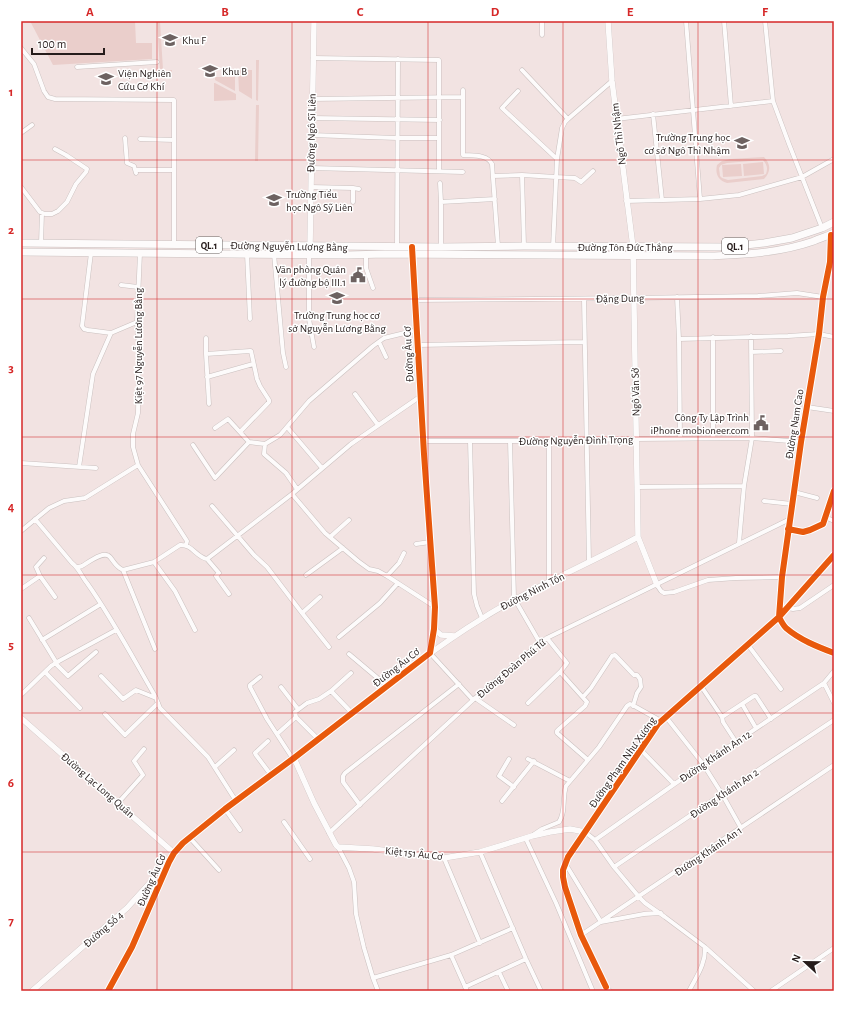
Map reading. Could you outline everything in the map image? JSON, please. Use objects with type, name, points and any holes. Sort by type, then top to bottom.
[{"type":"highway","name":"Đường Tôn Đức Thắng","points":[[412,247],[728,247],[792,238],[822,228],[834,222]]},
{"type":"highway","name":"Đường Tôn Đức Thắng","points":[[412,255],[712,256],[775,251],[801,245],[832,234]]},
{"type":"highway","name":"Đường Nguyễn Lương Bằng","points":[[21,243],[412,247]]},
{"type":"highway","points":[[256,245],[256,254]]},
{"type":"highway","name":"Đường Nguyễn Lương Bằng","points":[[21,252],[412,255]]},
{"type":"street","name":"Đường Ngô Sĩ Liên","points":[[310,246],[314,21]]},
{"type":"street","points":[[542,21],[542,35]]},
{"type":"street","name":"Ngô Thì Nhậm","points":[[608,21],[616,119],[633,247]]},
{"type":"street","points":[[686,21],[700,199]]},
{"type":"street","points":[[724,21],[731,106]]},
{"type":"street","points":[[765,21],[773,101],[822,228]]},
{"type":"street","points":[[21,48],[34,64],[44,91],[48,97],[55,100],[174,100],[174,244]]},
{"type":"street","points":[[313,58],[439,60],[439,171]]},
{"type":"street","points":[[397,246],[398,59]]},
{"type":"street","points":[[77,67],[157,62]]},
{"type":"street","points":[[522,70],[568,119]]},
{"type":"street","points":[[554,247],[557,159],[562,128],[568,119],[612,81]]},
{"type":"street","points":[[463,90],[463,154],[483,156],[489,159],[492,164],[498,246]]},
{"type":"street","points":[[518,91],[502,108],[557,159]]},
{"type":"street","points":[[312,99],[463,97]]},
{"type":"street","points":[[616,119],[773,101]]},
{"type":"street","points":[[653,114],[662,200]]},
{"type":"street","points":[[312,118],[440,120]]},
{"type":"street","points":[[21,133],[32,125]]},
{"type":"street","points":[[312,135],[440,138]]},
{"type":"street","points":[[125,138],[127,162],[128,164],[134,165],[136,171],[174,170]]},
{"type":"street","points":[[140,139],[174,140]]},
{"type":"street","points":[[21,187],[37,209],[42,213],[55,213],[67,202],[76,184],[87,169],[55,149]]},
{"type":"street","points":[[626,201],[700,199],[738,195],[802,177],[834,159]]},
{"type":"street","points":[[311,168],[463,172]]},
{"type":"street","points":[[493,176],[522,175],[575,178],[581,182],[594,171]]},
{"type":"street","points":[[522,175],[524,246]]},
{"type":"street","points":[[440,183],[441,247]]},
{"type":"street","points":[[311,187],[359,188]]},
{"type":"street","points":[[353,188],[353,202]]},
{"type":"street","points":[[441,202],[495,199]]},
{"type":"street","points":[[41,243],[42,213]]},
{"type":"street","name":"Đường Nam Cao","points":[[779,617],[782,577],[801,442],[819,334],[823,297],[832,263],[832,234]]},
{"type":"street","name":"Đường Âu Cơ","points":[[108,991],[132,947],[174,852],[225,809],[293,759],[430,653],[434,629],[435,607],[412,247]]},
{"type":"street","name":"Ngô Văn Sở","points":[[633,247],[638,537]]},
{"type":"street","points":[[91,253],[82,328],[111,333],[137,322]]},
{"type":"street","name":"Kiệt 97 Nguyễn Lương Bằng","points":[[140,253],[137,322],[139,348],[138,413],[133,434],[133,446],[138,465],[187,541],[186,544]]},
{"type":"street","points":[[247,254],[250,319]]},
{"type":"street","points":[[274,254],[283,353],[286,367]]},
{"type":"street","points":[[309,255],[309,319],[314,347]]},
{"type":"street","points":[[366,255],[366,268],[373,288]]},
{"type":"street","points":[[121,285],[138,287]]},
{"type":"street","name":"Đặng Dung","points":[[415,300],[677,298],[758,296],[797,293],[823,297]]},
{"type":"street","points":[[677,298],[680,438]]},
{"type":"street","points":[[584,299],[589,562]]},
{"type":"street","points":[[216,428],[228,419],[249,442],[265,444],[280,435],[309,401],[384,338],[417,330]]},
{"type":"street","points":[[79,467],[93,374],[111,333]]},
{"type":"street","points":[[679,338],[819,334],[834,337]]},
{"type":"street","points":[[739,543],[744,486],[752,438],[751,336]]},
{"type":"street","points":[[713,337],[713,438]]},
{"type":"street","points":[[206,338],[209,404]]},
{"type":"street","name":"Đường Âu Cơ","points":[[379,342],[386,357]]},
{"type":"street","points":[[418,345],[584,342]]},
{"type":"street","points":[[751,352],[781,351]]},
{"type":"street","points":[[206,354],[252,352],[253,364],[258,382],[269,402],[240,432]]},
{"type":"street","points":[[207,377],[253,364]]},
{"type":"street","points":[[355,394],[378,425]]},
{"type":"street","points":[[207,559],[292,494],[351,444],[421,396]]},
{"type":"street","points":[[807,407],[834,411]]},
{"type":"street","points":[[287,427],[322,468]]},
{"type":"street","name":"Đường Nguyễn Đình Trọng","points":[[424,441],[752,438],[801,442]]},
{"type":"street","points":[[470,441],[474,594],[482,618]]},
{"type":"street","points":[[510,441],[514,598],[540,643]]},
{"type":"street","points":[[549,441],[550,582]]},
{"type":"street","points":[[193,445],[215,478],[249,442]]},
{"type":"street","points":[[265,444],[264,454],[286,473],[298,489]]},
{"type":"street","points":[[21,463],[96,468]]},
{"type":"street","points":[[21,531],[48,508],[64,501],[85,498],[138,465]]},
{"type":"street","points":[[637,487],[744,486]]},
{"type":"street","points":[[794,492],[817,498]]},
{"type":"street","points":[[292,494],[325,533],[369,569],[378,571],[387,576],[435,607]]},
{"type":"street","points":[[764,501],[792,504]]},
{"type":"street","points":[[212,506],[254,555],[267,567],[329,647]]},
{"type":"street","points":[[825,517],[834,521]]},
{"type":"street","points":[[35,519],[76,567],[101,604],[155,696],[160,708],[208,757],[236,801]]},
{"type":"street","name":"Đường Đoàn Phú Tứ","points":[[329,833],[474,699],[547,638],[790,519]]},
{"type":"street","points":[[330,537],[349,520]]},
{"type":"street","points":[[638,537],[657,585],[661,591],[664,592],[674,592],[708,580],[782,577]]},
{"type":"street","name":"Đường Ninh Tốn","points":[[430,653],[514,598],[550,582],[638,537]]},
{"type":"street","points":[[416,544],[430,542]]},
{"type":"street","points":[[76,567],[82,566],[103,554],[106,554],[109,555],[118,568],[123,570],[154,562],[180,545],[186,544],[207,559],[219,573],[216,576],[229,594]]},
{"type":"street","points":[[306,575],[343,548]]},
{"type":"street","points":[[387,576],[399,563],[404,553]]},
{"type":"street","name":"Đường Phạm Như Xương","points":[[610,991],[606,989],[581,935],[565,887],[563,870],[568,857],[658,724],[779,617],[834,555]]},
{"type":"street","points":[[44,558],[36,567],[38,577],[55,597]]},
{"type":"street","points":[[154,562],[175,591],[195,630]]},
{"type":"street","points":[[123,570],[155,650]]},
{"type":"street","points":[[21,589],[38,577]]},
{"type":"street","points":[[339,638],[380,603],[398,583]]},
{"type":"street","points":[[788,608],[793,610],[800,608],[834,585]]},
{"type":"street","points":[[302,613],[320,597]]},
{"type":"street","points":[[42,640],[101,604]]},
{"type":"street","points":[[779,617],[786,627],[798,636],[817,647],[834,653]]},
{"type":"street","points":[[29,618],[56,663],[68,676],[96,652]]},
{"type":"street","points":[[434,629],[441,635],[455,636]]},
{"type":"street","points":[[21,695],[56,663],[116,630]]},
{"type":"street","points":[[528,703],[561,671],[567,662],[547,638]]},
{"type":"street","points":[[748,645],[781,689]]},
{"type":"street","points":[[430,653],[474,699],[514,725]]},
{"type":"street","points":[[349,654],[387,686]]},
{"type":"street","points":[[583,697],[591,688],[612,656],[615,655],[634,675],[639,676],[641,686],[633,706]]},
{"type":"street","points":[[561,671],[561,673],[587,702],[585,706],[557,731],[557,734],[588,760]]},
{"type":"street","name":"Đường Khánh An 12","points":[[595,840],[703,764],[824,683],[834,671]]},
{"type":"street","points":[[45,672],[80,708]]},
{"type":"street","points":[[318,739],[296,718],[295,712],[307,703],[320,699],[351,673]]},
{"type":"street","points":[[101,676],[123,699],[136,690],[156,698]]},
{"type":"street","points":[[260,677],[251,683],[250,686],[267,719],[293,759],[329,833],[349,868],[354,882],[356,914],[364,948],[378,990],[372,991]]},
{"type":"street","points":[[824,683],[834,703]]},
{"type":"street","points":[[360,805],[343,782],[343,776],[345,773],[459,684]]},
{"type":"street","points":[[701,686],[722,717],[723,722],[736,742]]},
{"type":"street","points":[[281,687],[298,709]]},
{"type":"street","points":[[331,691],[352,713]]},
{"type":"street","points":[[722,717],[756,696],[771,719]]},
{"type":"street","points":[[105,714],[125,734],[158,703]]},
{"type":"street","points":[[532,836],[542,829],[559,822],[562,816],[566,786],[599,748],[627,706],[630,704],[661,721]]},
{"type":"street","points":[[742,704],[756,728]]},
{"type":"street","points":[[666,717],[703,764],[741,828]]},
{"type":"street","name":"Đường Lạc Long Quân","points":[[21,718],[174,852]]},
{"type":"street","points":[[277,734],[296,718]]},
{"type":"street","name":"Đường Khánh An 2","points":[[614,867],[834,720]]},
{"type":"street","points":[[268,741],[255,753],[271,775]]},
{"type":"street","points":[[118,803],[143,775],[134,761],[144,750]]},
{"type":"street","points":[[215,767],[234,750]]},
{"type":"street","points":[[641,750],[674,784]]},
{"type":"street","points":[[528,759],[570,781]]},
{"type":"street","points":[[509,760],[499,777],[514,787]]},
{"type":"street","points":[[502,801],[534,761]]},
{"type":"street","name":"Đường Khánh An 1","points":[[581,935],[834,766]]},
{"type":"street","points":[[225,809],[240,830]]},
{"type":"street","points":[[284,822],[310,859]]},
{"type":"street","name":"Kiệt 151 Âu Cơ","points":[[338,847],[373,849],[444,858],[480,852],[532,836],[570,829],[585,832]]},
{"type":"street","points":[[585,832],[595,840],[614,867],[639,897],[705,947],[754,991]]},
{"type":"street","points":[[190,838],[219,870]]},
{"type":"street","points":[[526,839],[556,903],[592,989]]},
{"type":"street","points":[[480,852],[541,991]]},
{"type":"street","points":[[444,858],[480,943]]},
{"type":"street","name":"Đường Số 4","points":[[32,991],[127,908],[169,862]]},
{"type":"street","points":[[565,863],[601,922],[644,914],[661,914]]},
{"type":"street","points":[[373,978],[451,955],[513,928]]},
{"type":"street","points":[[689,991],[704,963],[705,947]]},
{"type":"street","points":[[771,991],[834,948]]},
{"type":"street","points":[[451,955],[466,989],[526,959]]},
{"type":"street","points":[[499,972],[508,991]]},
{"type":"shaded area","points":[[30,21],[135,21],[136,43],[152,43],[152,59],[53,65]]},
{"type":"shaded area","points":[[157,21],[160,21],[163,70],[172,70],[172,73],[163,73],[160,71]]},
{"type":"shaded area","points":[[256,60],[259,60],[258,101],[256,100]]},
{"type":"shaded area","points":[[238,70],[252,70],[252,99],[239,91]]},
{"type":"shaded area","points":[[215,77],[235,77],[235,91],[215,80]]},
{"type":"shaded area","points":[[214,83],[236,94],[236,100],[214,101]]},
{"type":"shaded area","points":[[256,105],[259,105],[258,161],[255,161]]},
{"type":"shaded area","points":[[764,157],[769,165],[768,174],[764,179],[727,183],[724,182],[719,178],[716,168],[722,161],[730,159]],"holes":[[[763,160],[767,170],[766,174],[762,176],[728,180],[720,176],[719,168],[721,165],[727,163]]]},
{"type":"shaded area","points":[[763,162],[764,174],[744,176],[743,164]]},
{"type":"shaded area","points":[[741,164],[742,176],[723,177],[722,165]]},
{"type":"cycle path","points":[[779,617],[782,577],[801,442],[819,334],[823,297],[830,262],[831,235]]},
{"type":"cycle path","points":[[108,991],[132,947],[169,862],[174,853],[183,843],[225,809],[430,653],[434,629],[435,607],[424,454],[412,247]]},
{"type":"cycle path","points":[[788,529],[803,532],[823,524],[834,491]]},
{"type":"cycle path","points":[[606,987],[581,935],[565,887],[563,870],[568,857],[658,724],[779,617],[834,555]]},
{"type":"cycle path","points":[[779,617],[786,628],[803,640],[834,653]]},
{"type":"place","name":"Khu F","points":[[170,40]]},
{"type":"place","name":"Khu B","points":[[210,71]]},
{"type":"place","name":"Viện Nghiên Cứu Cơ Khí","points":[[106,79]]},
{"type":"place","name":"Trường Trung học cơ sở Ngô Thì Nhậm","points":[[742,143]]},
{"type":"place","name":"Trường Tiểu học Ngô Sỹ Liên","points":[[274,200]]},
{"type":"place","name":"Văn phòng Quản lý đường bộ III.1","points":[[358,275]]},
{"type":"place","name":"Trường Trung học cơ sở Nguyễn Lương Bằng","points":[[337,298]]},
{"type":"place","name":"Công Ty Lập Trình iPhone mobioneer.com","points":[[761,423]]}]
